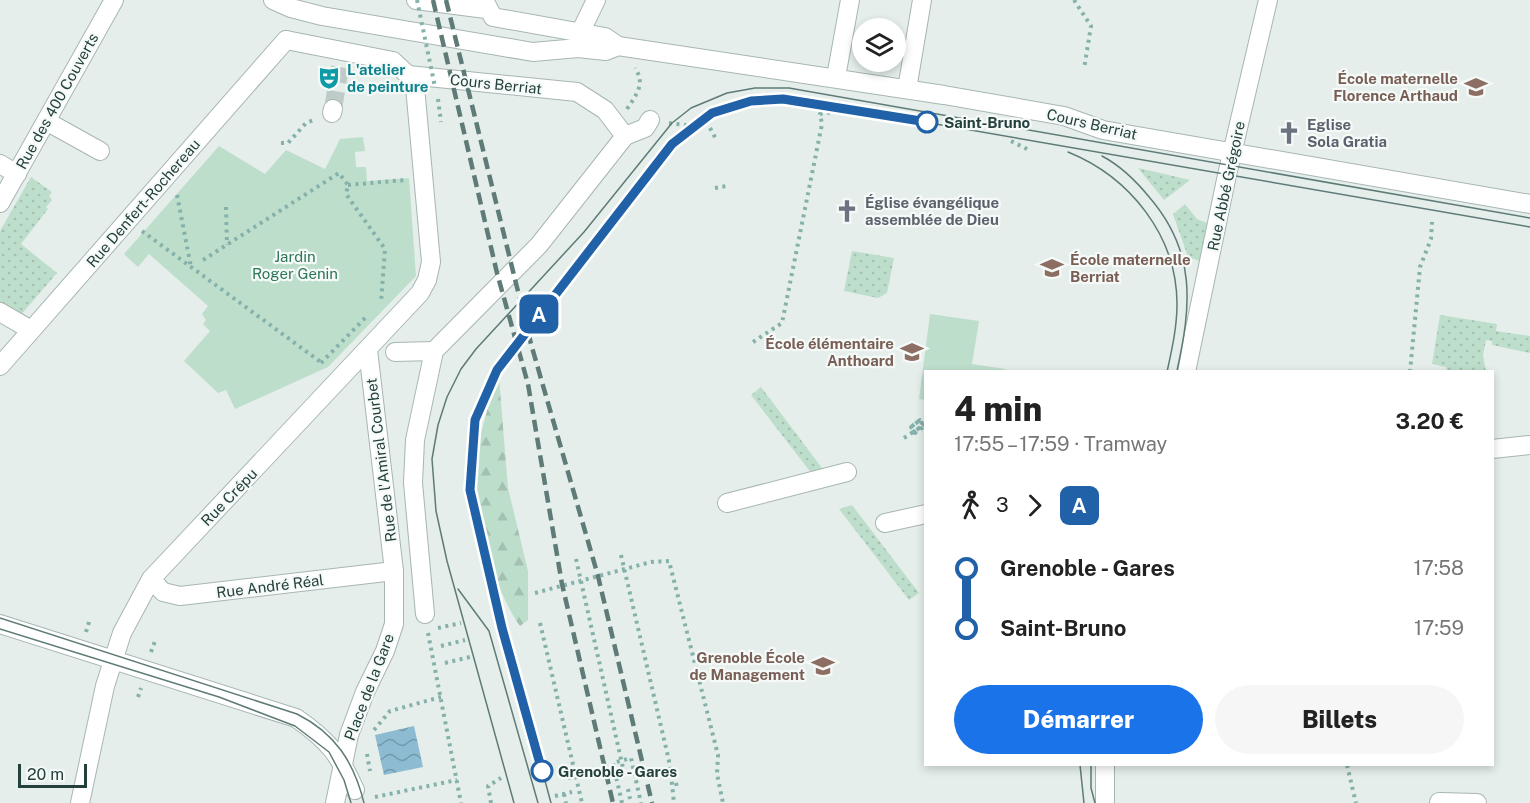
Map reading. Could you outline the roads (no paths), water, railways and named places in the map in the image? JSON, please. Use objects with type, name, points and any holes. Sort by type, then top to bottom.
[{"type":"street","name":"Rue des 400 Couverts","points":[[0,203],[114,0]]},
{"type":"street","name":"Cours Berriat","points":[[273,0],[291,8],[334,18],[533,52],[578,48],[606,51],[618,46]]},
{"type":"street","name":"Cours Berriat","points":[[417,0],[488,9],[580,33],[605,37],[618,46],[836,77],[1064,116],[1103,130],[1530,204]]},
{"type":"street","points":[[580,33],[596,0]]},
{"type":"street","points":[[836,77],[850,0]]},
{"type":"street","points":[[907,89],[922,0]]},
{"type":"street","name":"Rue Abbé Grégoire","points":[[1186,370],[1268,0]]},
{"type":"street","points":[[286,40],[291,8]]},
{"type":"street","name":"Cours Berriat","points":[[286,40],[342,59],[393,61],[408,75],[577,92],[605,110],[625,136]]},
{"type":"street","name":"Rue Denfert-Rochereau","points":[[0,366],[286,40]]},
{"type":"street","name":"Rue Crépu","points":[[80,803],[105,686],[122,633],[151,579],[368,350],[420,293],[427,280],[431,262],[424,179],[415,87],[408,75]]},
{"type":"street","points":[[426,621],[413,483],[415,440],[434,351],[539,245],[625,136],[645,128],[650,120]]},
{"type":"street","points":[[46,121],[100,151]]},
{"type":"street","points":[[0,164],[17,174]]},
{"type":"street","points":[[0,312],[31,330]]},
{"type":"street","name":"Rue de l'Amiral Courbet","points":[[368,350],[394,571]]},
{"type":"street","points":[[395,352],[434,351]]},
{"type":"street","points":[[1494,449],[1530,445]]},
{"type":"street","points":[[727,503],[847,472]]},
{"type":"street","points":[[885,522],[924,514]]},
{"type":"street","name":"Rue André Réal","points":[[151,579],[163,592],[180,596],[394,571]]},
{"type":"street","name":"Place de la Gare","points":[[335,803],[343,761],[361,703],[385,651],[394,624],[394,571]]},
{"type":"street","points":[[0,624],[296,718],[322,735],[343,761],[355,790]]},
{"type":"street","points":[[1105,766],[1105,803]]},
{"type":"street","points":[[1439,802],[1477,803]]},
{"type":"water","points":[[414,726],[423,767],[384,775],[375,735]]},
{"type":"tunnel","points":[[333,109],[340,67]]},
{"type":"tram line","points":[[514,803],[447,561],[436,511],[432,459],[438,425],[447,397],[461,369],[476,349],[584,232],[672,123],[691,108],[727,93],[755,88],[789,88],[1530,218]]},
{"type":"tram line","points":[[551,803],[475,520],[469,474],[479,408],[497,370],[672,144],[712,113],[738,104],[765,99],[803,101],[1530,227]]},
{"type":"tram line","name":"A","points":[[542,771],[502,628],[475,520],[470,490],[470,461],[475,420],[497,370],[672,144],[712,113],[751,101],[783,99],[927,122]]},
{"type":"tram line","points":[[1068,152],[1090,163],[1130,193],[1146,212],[1159,233],[1169,255],[1175,279],[1177,304],[1167,370]]},
{"type":"tram line","points":[[1102,156],[1122,169],[1145,192],[1165,219],[1176,239],[1183,260],[1187,302],[1177,370]]},
{"type":"tram line","points":[[458,589],[489,631],[538,803]]},
{"type":"tram line","points":[[0,618],[297,714],[322,730],[341,750],[355,774],[364,803]]},
{"type":"tram line","points":[[0,629],[219,697],[295,726],[329,752],[344,780],[351,803]]},
{"type":"tram line","points":[[1080,766],[1084,803]]},
{"type":"tram line","points":[[1091,766],[1091,788],[1095,803]]},
{"type":"railway","points":[[433,0],[497,273],[528,384],[562,584],[613,803]]},
{"type":"railway","points":[[446,0],[531,344],[598,576],[652,803]]},
{"type":"place","name":"L'atelier de peinture","points":[[329,78]]},
{"type":"place","name":"École maternelle Florence Arthaud","points":[[1476,87]]},
{"type":"place","name":"Saint-Bruno","points":[[927,122]]},
{"type":"place","name":"Eglise Sola Gratia","points":[[1289,133]]},
{"type":"place","name":"Église évangélique assemblée de Dieu","points":[[847,211]]},
{"type":"place","name":"École maternelle Berriat","points":[[1052,268]]},
{"type":"place","name":"École élémentaire Anthoard","points":[[912,352]]},
{"type":"place","name":"Grenoble École de Management","points":[[823,666]]},
{"type":"place","name":"Grenoble - Gares","points":[[542,771]]},
{"type":"park label","name":"Jardin Roger Genin","points":[[295,264]]}]
